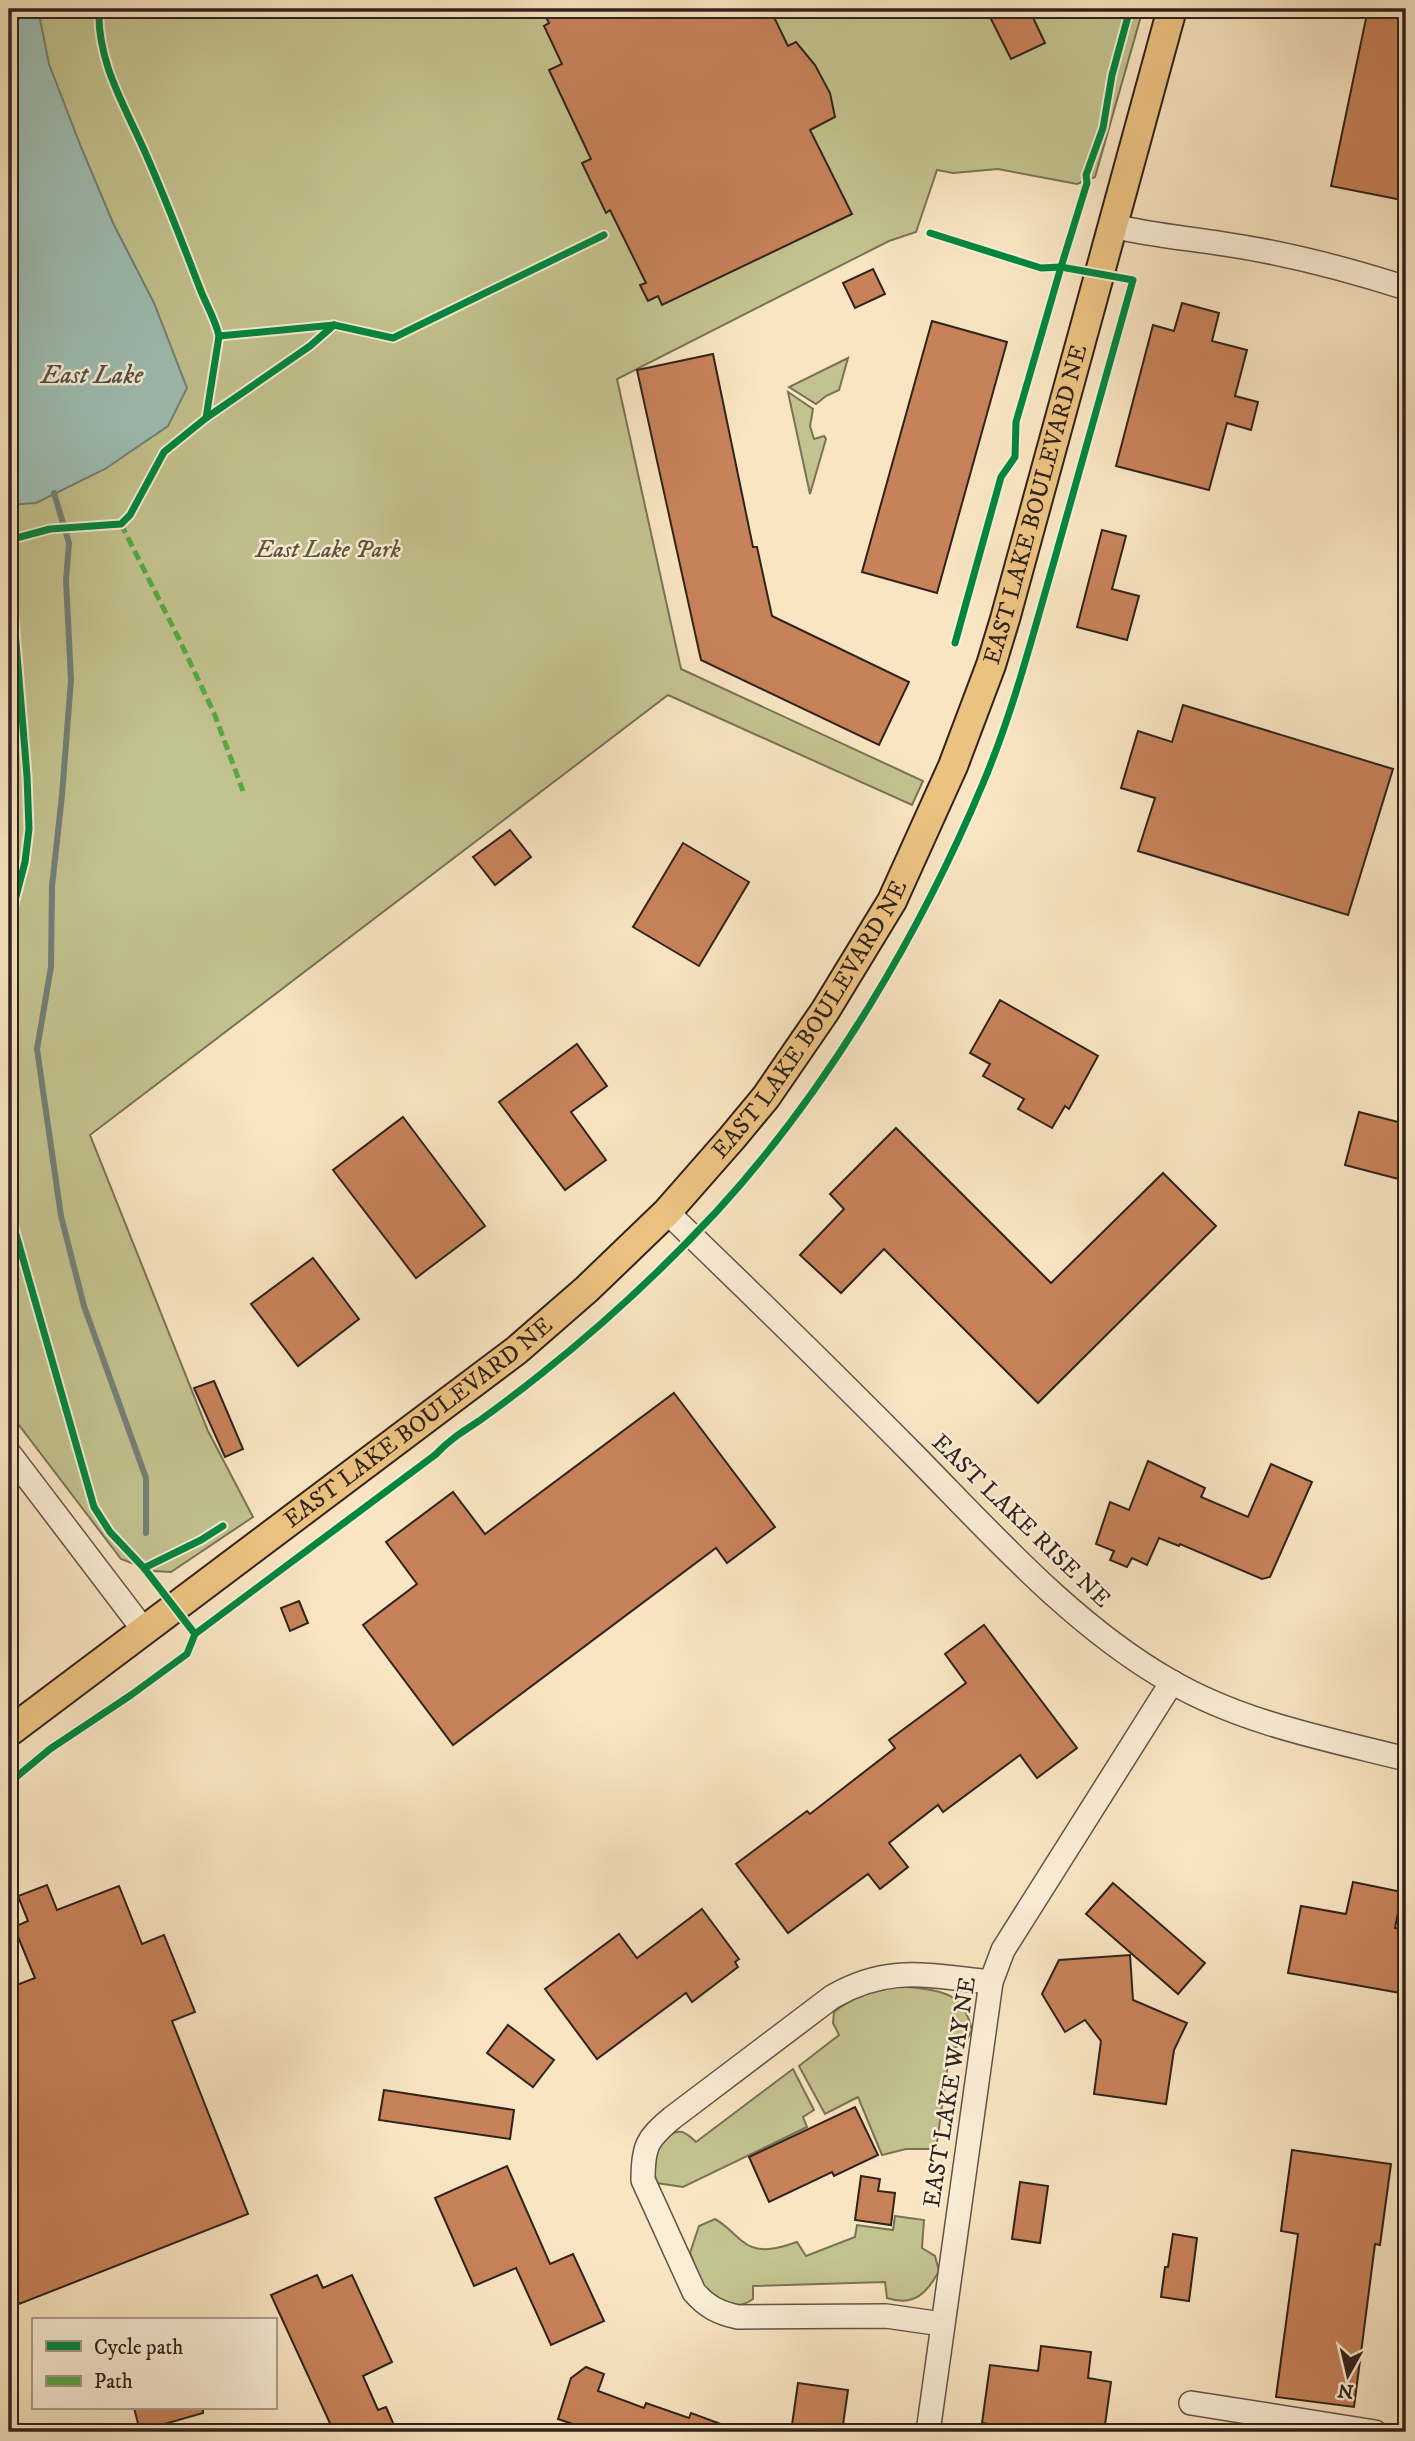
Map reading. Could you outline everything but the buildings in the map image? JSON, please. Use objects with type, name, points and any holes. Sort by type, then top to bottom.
[{"type":"main road","name":"EAST LAKE BOULEVARD NE","points":[[9,1732],[517,1350],[587,1289],[667,1212],[766,1097],[825,1012],[892,901],[937,805],[976,707],[1005,619],[1172,9]]},
{"type":"street","points":[[1113,226],[1149,235],[1225,244],[1318,263],[1361,273],[1406,288]]},
{"type":"street","name":"EAST LAKE RISE NE","points":[[667,1212],[1029,1571],[1121,1650],[1172,1682],[1224,1707],[1260,1720],[1406,1759]]},
{"type":"street","points":[[9,1453],[143,1629]]},
{"type":"street","name":"EAST LAKE WAY NE","points":[[928,2432],[991,1982],[1003,1950],[1172,1682]]},
{"type":"street","points":[[942,2324],[886,2316],[738,2317],[721,2313],[705,2304],[694,2292],[643,2180],[645,2150],[652,2135],[672,2118],[832,1997],[853,1985],[874,1977],[895,1974],[991,1982]]},
{"type":"street","points":[[1191,2403],[1376,2432]]},
{"type":"green space","name":"East Lake Park","points":[[9,9],[1143,9],[1095,177],[1077,184],[998,169],[953,173],[937,170],[916,232],[889,241],[617,379],[681,669],[923,781],[912,805],[668,695],[90,1135],[208,1431],[253,1517],[171,1572],[152,1571],[121,1559],[9,1412]]},
{"type":"green space","points":[[848,358],[839,390],[816,404],[789,387]]},
{"type":"green space","points":[[788,392],[813,409],[810,426],[814,439],[824,436],[826,439],[810,494]]},
{"type":"green space","points":[[899,1986],[936,1991],[955,1999],[968,2016],[972,2030],[964,2042],[950,2049],[936,2149],[906,2149],[882,2155],[858,2097],[825,2114],[799,2066],[839,2035],[833,2023],[834,2012],[857,1998]]},
{"type":"green space","points":[[793,2069],[814,2110],[803,2117],[807,2127],[683,2187],[657,2183],[654,2161],[666,2138],[676,2132],[682,2132],[696,2142]]},
{"type":"green space","points":[[895,2216],[924,2220],[922,2248],[935,2256],[939,2271],[924,2292],[905,2301],[887,2298],[885,2282],[753,2286],[753,2299],[735,2305],[722,2303],[706,2291],[690,2253],[699,2226],[715,2219],[755,2248],[769,2249],[797,2242],[806,2256],[855,2237],[857,2225],[893,2230]]},
{"type":"water","name":"East Lake","points":[[9,9],[38,9],[49,64],[81,147],[113,223],[154,303],[187,388],[168,426],[105,469],[36,503],[9,505]]},
{"type":"waterway","points":[[54,493],[69,543],[66,580],[71,680],[52,886],[51,967],[37,1049],[61,1216],[84,1306],[146,1478],[146,1533]]},
{"type":"marked path","points":[[121,524],[214,713],[243,791]]},
{"type":"cycle path","points":[[9,540],[50,529],[121,524],[130,515],[164,452],[206,418],[219,336],[156,177],[111,77],[102,44],[99,9]]},
{"type":"cycle path","points":[[9,1783],[50,1749],[187,1654],[195,1634],[518,1392],[610,1316],[697,1233],[758,1164],[834,1062],[869,1007],[931,895],[959,838],[994,755],[1030,647],[1133,280],[1061,267],[1087,183],[1086,175],[1103,128],[1112,75],[1130,9]]},
{"type":"cycle path","points":[[930,233],[1041,268],[1061,267],[1016,422],[1015,457],[1001,477],[955,643]]},
{"type":"cycle path","points":[[219,336],[334,325],[393,338],[604,235]]},
{"type":"cycle path","points":[[206,418],[310,346],[334,325]]},
{"type":"cycle path","points":[[9,558],[29,829],[25,862],[9,923]]},
{"type":"cycle path","points":[[9,1210],[94,1507],[110,1532],[144,1568],[195,1634]]},
{"type":"cycle path","points":[[144,1568],[223,1526]]}]
